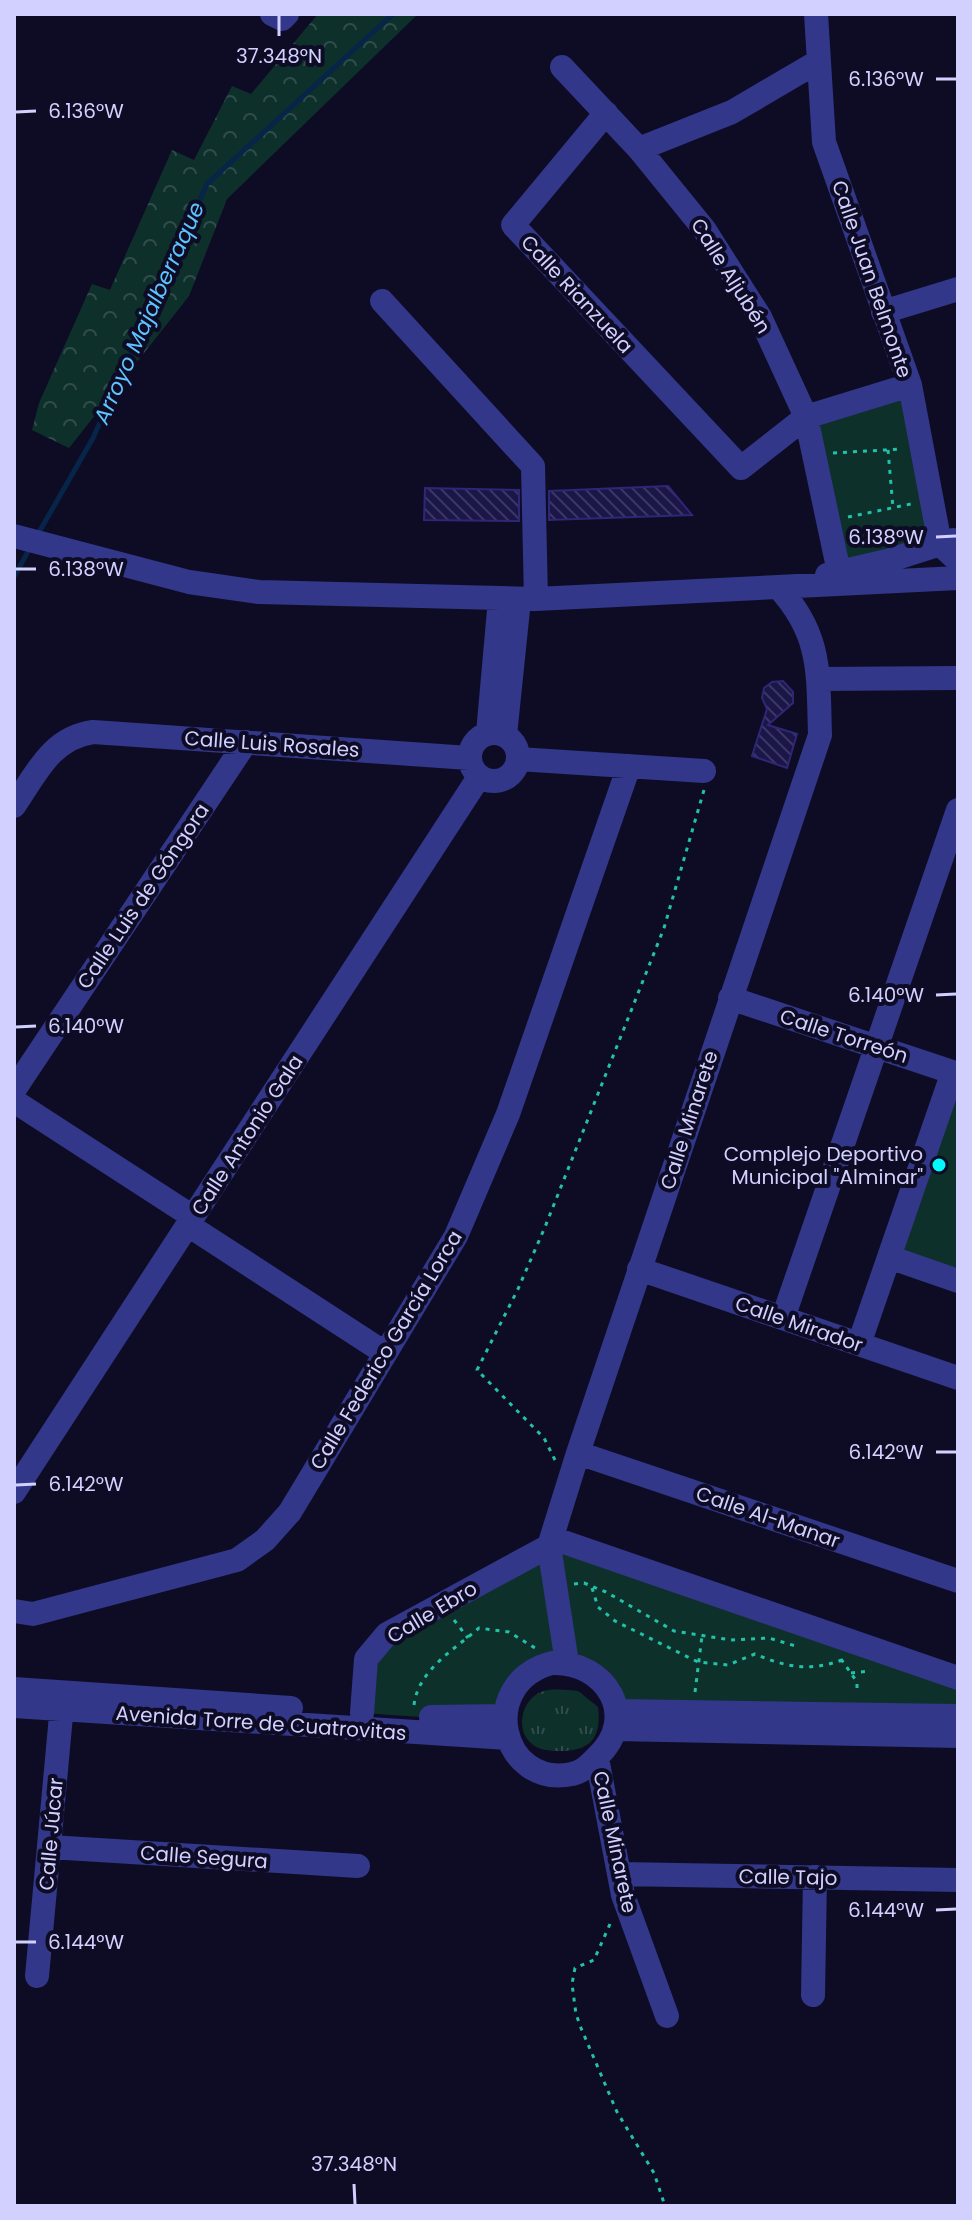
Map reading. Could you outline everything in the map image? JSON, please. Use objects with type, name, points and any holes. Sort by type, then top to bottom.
[{"type":"street","points":[[272,14],[282,19],[287,14]]},
{"type":"street","name":"Calle Juan Belmonte","points":[[816,14],[824,142],[910,385],[932,500],[952,548]]},
{"type":"street","points":[[639,149],[732,112],[819,61]]},
{"type":"street","name":"Calle Aljubén","points":[[562,67],[639,149],[704,229],[752,304],[806,417],[839,572]]},
{"type":"street","name":"Calle Rianzuela","points":[[606,113],[513,225],[741,468],[806,417]]},
{"type":"street","points":[[883,312],[958,289]]},
{"type":"street","points":[[382,301],[533,466],[518,599],[496,734]]},
{"type":"street","points":[[806,417],[910,385]]},
{"type":"street","points":[[14,536],[189,582],[259,592],[518,599],[958,578]]},
{"type":"street","points":[[778,587],[952,548]]},
{"type":"street","name":"Calle Minarete","points":[[563,1663],[550,1542],[820,735],[813,645],[805,622],[778,587]]},
{"type":"street","points":[[818,679],[958,678]]},
{"type":"street","name":"Calle Luis Rosales","points":[[14,806],[54,749],[75,735],[93,732],[246,742],[474,768]]},
{"type":"street","points":[[496,734],[515,745],[518,759],[513,773],[501,781],[486,781],[474,768],[474,742],[496,734]]},
{"type":"street","name":"Calle Luis de Góngora","points":[[14,1090],[246,742]]},
{"type":"street","points":[[518,759],[704,771]]},
{"type":"street","name":"Calle Federico García Lorca","points":[[14,1611],[33,1614],[237,1560],[265,1540],[290,1512],[456,1236],[508,1114],[629,766]]},
{"type":"street","name":"Calle Antonio Gala","points":[[14,1492],[190,1221],[474,768]]},
{"type":"street","points":[[783,1318],[958,810]]},
{"type":"street","name":"Calle Torreón","points":[[730,998],[955,1073]]},
{"type":"street","points":[[859,1344],[955,1073]]},
{"type":"street","points":[[14,1101],[121,1169],[190,1221],[385,1353]]},
{"type":"street","points":[[889,1257],[958,1281]]},
{"type":"street","name":"Calle Mirador","points":[[639,1269],[958,1378]]},
{"type":"street","name":"Calle Al-Manar","points":[[578,1453],[958,1581]]},
{"type":"street","points":[[550,1542],[958,1678]]},
{"type":"street","name":"Calle Ebro","points":[[362,1713],[366,1659],[387,1634],[550,1542]]},
{"type":"street","points":[[563,1663],[581,1666],[605,1684],[616,1720],[610,1747],[585,1770],[570,1775],[539,1771],[526,1763],[515,1752],[506,1727],[514,1687],[540,1666],[563,1663]]},
{"type":"street","name":"Avenida Torre de Cuatrovitas","points":[[14,1689],[63,1701],[506,1727]]},
{"type":"street","name":"Avenida Torre de Cuatrovitas","points":[[14,1706],[63,1701],[362,1713],[451,1719],[506,1727]]},
{"type":"street","name":"Calle Júcar","points":[[37,1976],[63,1701]]},
{"type":"street","points":[[616,1720],[694,1712],[958,1716]]},
{"type":"street","points":[[616,1720],[958,1736]]},
{"type":"street","name":"Calle Minarete","points":[[597,1758],[621,1885],[667,2016]]},
{"type":"street","name":"Calle Segura","points":[[50,1847],[358,1866]]},
{"type":"street","points":[[813,1995],[815,1877]]},
{"type":"street","name":"Calle Tajo","points":[[621,1885],[815,1877],[958,1880]]},
{"type":"path","points":[[814,454],[922,448]]},
{"type":"path","points":[[888,450],[893,508]]},
{"type":"path","points":[[828,521],[932,500]]},
{"type":"path","points":[[568,1485],[544,1438],[477,1370],[545,1227],[664,928],[709,771],[704,771]]},
{"type":"path","points":[[555,1586],[584,1583],[592,1586],[674,1631],[731,1640],[769,1638],[798,1647]]},
{"type":"path","points":[[592,1586],[598,1607],[615,1621],[698,1662],[728,1665],[755,1654],[782,1665],[820,1668],[842,1660]]},
{"type":"path","points":[[412,1716],[415,1691],[429,1671],[479,1628],[509,1632],[563,1663]]},
{"type":"path","points":[[694,1712],[702,1636]]},
{"type":"path","points":[[827,1655],[842,1660],[857,1682],[857,1714]]},
{"type":"path","points":[[621,1885],[594,1960],[575,1968],[576,2014],[603,2082],[654,2173],[665,2206]]},
{"type":"green space","points":[[318,14],[418,14],[227,199],[189,296],[69,448],[32,430],[39,403],[92,284],[110,290],[172,150],[194,160],[232,86],[251,94]]},
{"type":"green space","points":[[910,385],[940,544],[839,572],[806,417]]},
{"type":"green space","name":"Complejo Deportivo Municipal \"Alminar\"","points":[[958,1074],[958,1281],[889,1257]]},
{"type":"green space","points":[[549,1546],[958,1678],[958,1716],[616,1711],[567,1663],[507,1701],[451,1719],[362,1713],[366,1659]]},
{"type":"green space","points":[[545,1691],[578,1691],[598,1707],[598,1728],[590,1742],[566,1751],[543,1749],[532,1744],[523,1732],[522,1724],[525,1709],[534,1696]]},
{"type":"building","points":[[668,486],[692,515],[549,520],[549,491]]},
{"type":"building","points":[[425,488],[519,490],[519,521],[424,520]]},
{"type":"building","points":[[783,681],[793,692],[793,703],[768,725],[797,734],[787,768],[752,756],[767,709],[762,698],[764,688],[772,682]]},
{"type":"waterway","name":"Arroyo Majalberraque","points":[[38,534],[93,438],[207,184],[393,14]]},
{"type":"waterway","name":"Arroyo Majalberraque","points":[[14,577],[31,546]]},
{"type":"place","name":"Complejo Deportivo Municipal \"Alminar\"","points":[[939,1165]]}]
